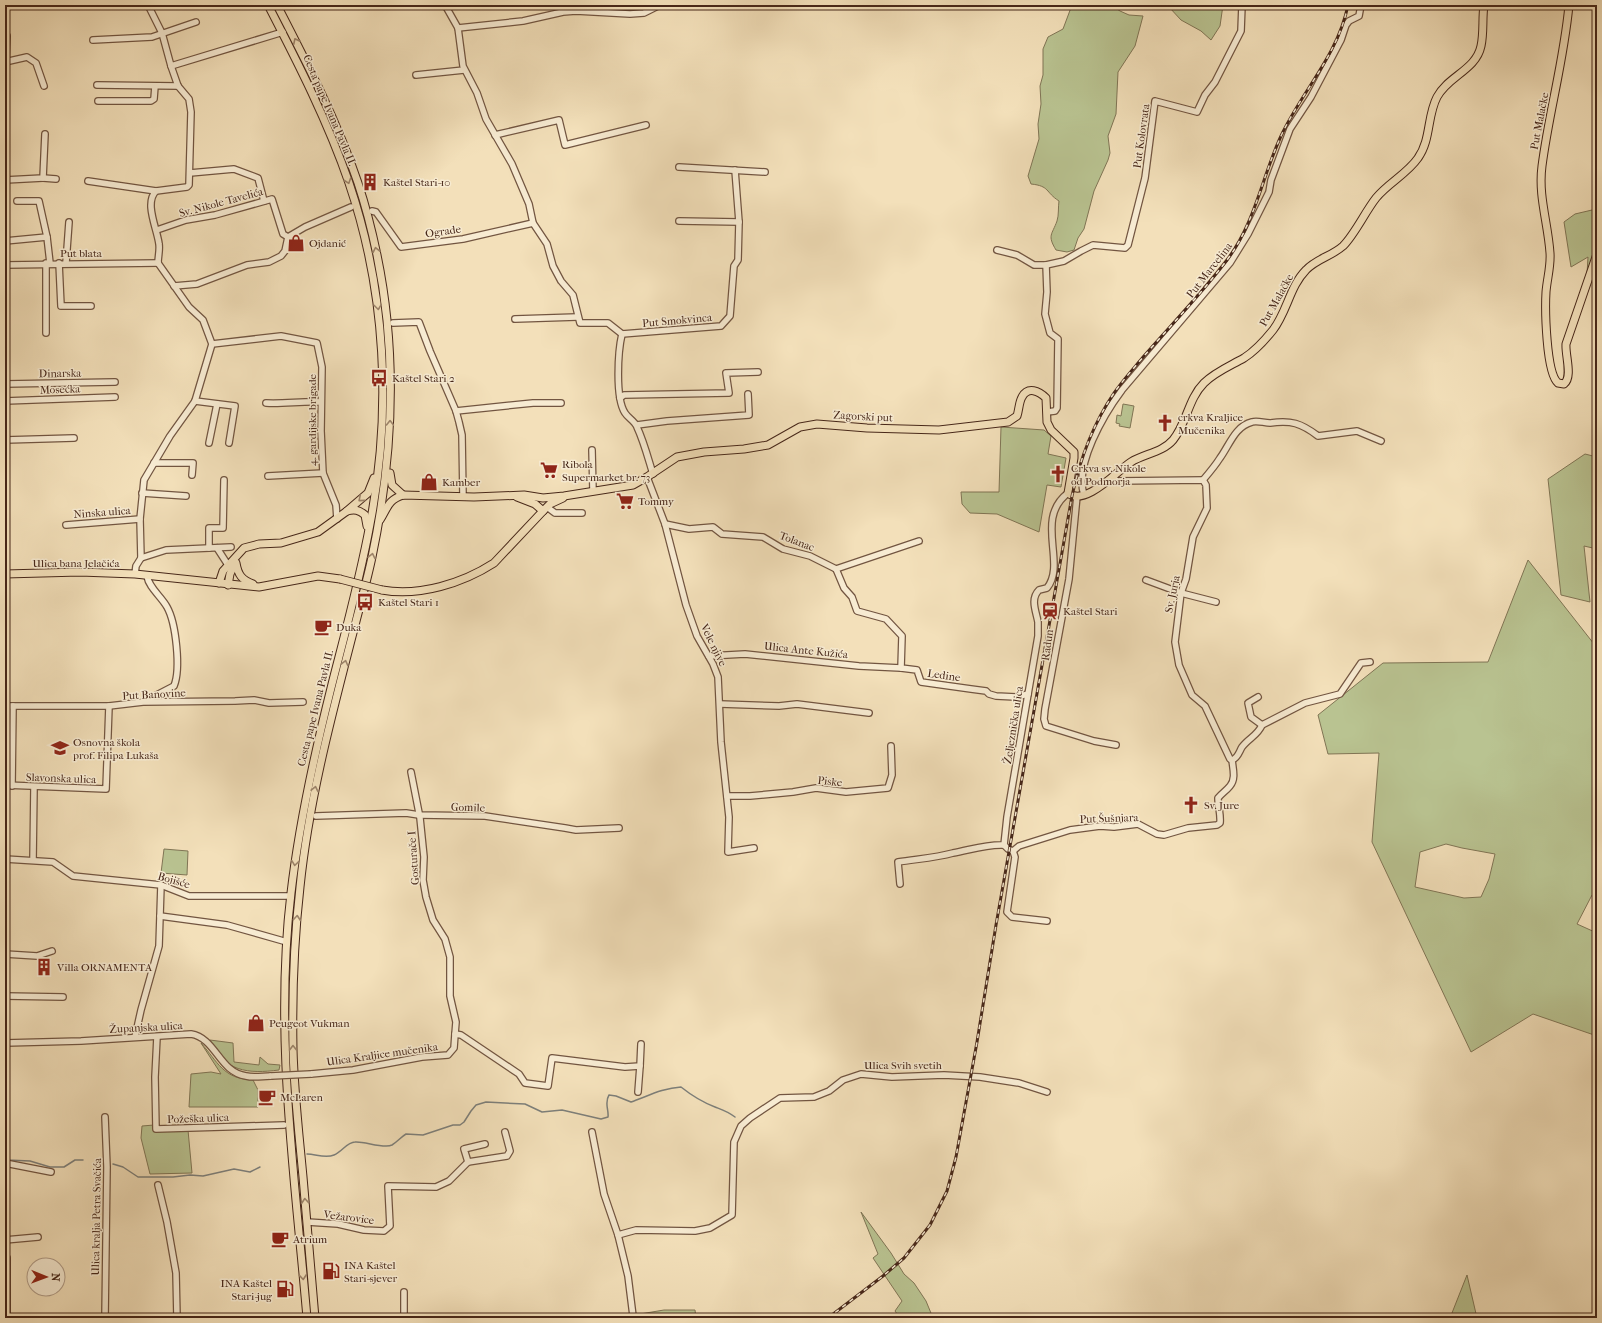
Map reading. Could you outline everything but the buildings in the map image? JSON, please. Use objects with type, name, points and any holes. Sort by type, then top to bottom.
[{"type":"main road","name":"Cesta pape Ivana Pavla II.","points":[[268,5],[307,81],[336,148],[356,206],[370,261],[379,318],[382,360],[383,417],[375,498],[366,546],[310,778],[290,896],[285,997],[285,1060],[307,1318]]},
{"type":"main road","name":"Cesta pape Ivana Pavla II.","points":[[277,5],[332,115],[357,179],[370,220],[380,273],[390,342],[390,423],[388,462],[380,520],[364,593],[323,752],[307,832],[300,884],[293,983],[293,1050],[298,1128],[315,1318]]},
{"type":"main road","name":"Put Malačke","points":[[1081,496],[1098,488],[1130,463],[1166,446],[1173,440],[1180,429],[1192,400],[1202,384],[1214,374],[1245,357],[1264,341],[1275,328],[1298,281],[1306,269],[1344,245],[1376,198],[1418,157],[1428,134],[1434,105],[1438,96],[1447,84],[1466,69],[1478,55],[1481,46],[1484,5]]},
{"type":"main road","name":"Put Malačke","points":[[1569,5],[1562,59],[1542,167],[1540,188],[1550,254],[1546,294],[1547,340],[1552,376],[1558,384],[1564,384],[1568,379],[1569,375],[1565,353],[1566,344],[1597,254]]},
{"type":"main road","name":"Zagorski put","points":[[403,495],[524,495],[543,498],[633,485],[650,476],[677,457],[704,452],[744,449],[768,445],[800,427],[817,424],[867,428],[938,430],[1008,422],[1017,416],[1021,398],[1024,393],[1030,390],[1037,390],[1046,398],[1047,422],[1051,430],[1074,452],[1068,493]]},
{"type":"main road","points":[[219,583],[223,571],[238,553],[249,546],[281,543],[310,535],[318,532],[347,511],[370,489],[380,457]]},
{"type":"main road","points":[[388,462],[392,485],[399,493],[403,495]]},
{"type":"main road","points":[[1068,493],[1072,496],[1081,496]]},
{"type":"main road","points":[[380,520],[390,501],[403,495]]},
{"type":"main road","points":[[512,496],[547,508]]},
{"type":"main road","points":[[135,574],[228,585],[259,587],[318,576],[340,579],[382,590],[396,592],[424,590],[466,579],[494,563],[547,508],[564,496]]},
{"type":"main road","points":[[543,498],[547,508]]},
{"type":"main road","points":[[347,511],[357,510],[365,515],[367,523],[365,538],[366,546]]},
{"type":"main road","points":[[228,585],[230,574],[236,563],[238,553]]},
{"type":"main road","points":[[236,563],[239,575],[245,581],[259,587]]},
{"type":"main road","name":"Ulica bana Jelačića","points":[[5,574],[80,572],[135,574]]},
{"type":"street","points":[[88,181],[156,191],[187,187],[189,184],[192,112],[189,99],[178,86],[170,66],[162,33],[148,5]]},
{"type":"street","points":[[445,5],[458,28],[464,70],[477,92],[486,119],[512,164],[529,204],[534,223],[547,244],[553,266],[561,281],[573,295],[577,317],[580,324],[608,323],[622,334],[620,345],[620,403],[625,413],[637,425],[650,476]]},
{"type":"street","points":[[458,28],[523,21],[563,12],[644,13],[660,5]]},
{"type":"street","name":"Put Kolovrata","points":[[997,250],[1017,255],[1034,265],[1046,265],[1064,262],[1093,245],[1126,248],[1145,178],[1155,100],[1196,112],[1205,95],[1215,82],[1241,31],[1242,5]]},
{"type":"street","name":"Put Marcelina","points":[[1081,496],[1083,466],[1088,451],[1111,405],[1122,390],[1230,263],[1269,192],[1271,180],[1290,129],[1311,97],[1326,70],[1341,40],[1346,25],[1349,21],[1359,16],[1361,5]]},
{"type":"street","points":[[93,40],[152,37],[196,22]]},
{"type":"street","points":[[170,66],[282,32]]},
{"type":"street","points":[[5,36],[7,36],[6,62],[28,57],[36,63],[44,86]]},
{"type":"street","points":[[416,75],[464,70]]},
{"type":"street","points":[[97,85],[178,86]]},
{"type":"street","points":[[98,101],[151,101],[154,99],[155,86]]},
{"type":"street","points":[[495,135],[559,120],[565,145],[646,125]]},
{"type":"street","points":[[43,178],[45,134]]},
{"type":"street","points":[[679,167],[765,172]]},
{"type":"street","points":[[190,173],[234,169],[258,178],[264,201]]},
{"type":"street","name":"Put Smokvinca","points":[[622,334],[721,326],[730,316],[734,266],[738,260],[739,222],[735,170]]},
{"type":"street","points":[[5,180],[43,178],[56,179]]},
{"type":"street","points":[[156,191],[153,194],[151,208],[157,230],[159,245],[158,263],[190,307],[203,320],[212,344],[195,401],[170,436],[144,480],[140,519],[141,558],[166,550],[230,547]]},
{"type":"street","name":"Sv. Nikole Tavelića","points":[[157,230],[186,220],[215,215],[272,198],[283,234],[288,237]]},
{"type":"street","points":[[17,201],[39,201],[48,237],[46,333]]},
{"type":"street","points":[[174,286],[197,284],[247,265],[269,262],[281,256],[285,251],[288,237],[305,227],[351,207]]},
{"type":"street","name":"Ograde","points":[[372,211],[376,212],[401,246],[463,239],[534,223]]},
{"type":"street","points":[[679,221],[739,222]]},
{"type":"street","points":[[66,263],[69,222]]},
{"type":"street","points":[[5,241],[48,237]]},
{"type":"street","name":"Put blata","points":[[5,265],[48,263],[158,263]]},
{"type":"street","points":[[59,263],[61,306],[91,306]]},
{"type":"street","points":[[1046,265],[1048,292],[1045,314],[1050,333],[1058,339],[1057,408],[1055,411],[1047,412]]},
{"type":"street","points":[[515,319],[577,317]]},
{"type":"street","points":[[393,323],[419,322],[456,411],[462,435],[463,496]]},
{"type":"street","name":"4. gardijske brigade","points":[[212,344],[281,336],[317,343],[322,367],[321,402],[323,473],[336,505],[337,518]]},
{"type":"street","points":[[620,398],[624,395],[729,393],[726,373],[758,372]]},
{"type":"street","name":"Dinarska","points":[[5,384],[115,382]]},
{"type":"street","points":[[637,425],[667,421],[749,415],[748,394]]},
{"type":"street","name":"Mosećka","points":[[5,401],[115,397]]},
{"type":"street","points":[[195,401],[235,406],[229,443]]},
{"type":"street","points":[[266,403],[283,404],[304,401],[321,402]]},
{"type":"street","points":[[456,411],[533,403],[561,403]]},
{"type":"street","points":[[209,443],[217,404]]},
{"type":"street","points":[[1112,478],[1117,481],[1203,480],[1221,458],[1228,443],[1242,426],[1252,421],[1266,423],[1286,421],[1306,427],[1318,436],[1357,431],[1380,441]]},
{"type":"street","points":[[5,440],[74,438]]},
{"type":"street","points":[[592,450],[593,491]]},
{"type":"street","points":[[154,463],[193,463],[192,475]]},
{"type":"street","points":[[268,476],[323,473]]},
{"type":"street","name":"Vele njive","points":[[650,476],[665,524],[686,605],[697,636],[718,677],[721,742],[729,817],[728,852],[754,848]]},
{"type":"street","points":[[209,548],[209,528],[223,528],[224,480]]},
{"type":"street","name":"Sv. Jurja","points":[[1203,480],[1206,485],[1207,508],[1193,537],[1186,579],[1181,593],[1174,642],[1179,665],[1192,695],[1205,706],[1230,759],[1232,760]]},
{"type":"street","points":[[142,493],[186,496]]},
{"type":"street","name":"Željeznička ulica","points":[[1004,845],[1007,817],[1038,636],[1038,621],[1034,608],[1035,597],[1039,590],[1047,588],[1051,581],[1054,563],[1052,546],[1053,519],[1055,509],[1059,501],[1068,493]]},
{"type":"street","name":"Radun","points":[[1081,496],[1069,579],[1044,719],[1046,726],[1116,745]]},
{"type":"street","points":[[547,508],[555,514],[582,513]]},
{"type":"street","name":"Ninska ulica","points":[[66,525],[140,519]]},
{"type":"street","name":"Tolanac","points":[[665,524],[689,529],[712,528],[722,534],[762,537],[783,549],[810,556],[836,569]]},
{"type":"street","points":[[901,668],[902,636],[886,619],[857,611],[852,597],[844,588],[836,569],[918,541]]},
{"type":"street","points":[[217,548],[228,565]]},
{"type":"street","name":"Ulica bana Jelačića","points":[[135,574],[136,566],[141,558]]},
{"type":"street","points":[[143,702],[174,686],[177,679],[177,653],[168,609],[148,582],[147,576]]},
{"type":"street","points":[[1146,580],[1181,593],[1216,602]]},
{"type":"street","name":"Ulica Ante Kužića","points":[[708,656],[745,654],[859,666],[901,668]]},
{"type":"street","points":[[1232,760],[1236,759],[1243,746],[1252,737],[1259,733],[1262,725],[1305,703],[1340,694],[1361,663],[1370,662]]},
{"type":"street","name":"Ledine","points":[[901,668],[917,670],[921,682],[971,689],[996,696],[1016,697],[1028,694]]},
{"type":"street","points":[[1258,697],[1248,703],[1251,717],[1262,725]]},
{"type":"street","name":"Put Banovine","points":[[5,706],[109,706],[143,702],[254,700],[269,703],[303,702]]},
{"type":"street","points":[[720,704],[779,706],[797,704],[869,714]]},
{"type":"street","points":[[12,786],[13,706]]},
{"type":"street","name":"Slavonska ulica","points":[[5,785],[106,789],[109,706]]},
{"type":"street","name":"Piske","points":[[727,796],[750,796],[793,792],[816,788],[846,792],[888,788],[892,775],[890,746]]},
{"type":"street","name":"Put Šušnjara","points":[[1013,851],[1019,846],[1070,830],[1100,826],[1114,827],[1138,824],[1157,834],[1164,835],[1188,828],[1217,825],[1220,823],[1218,798],[1233,781],[1234,774],[1232,760]]},
{"type":"street","name":"Gosturače I","points":[[411,772],[419,815],[424,857],[422,880],[433,920],[445,939],[450,957],[450,996],[456,1022],[455,1034]]},
{"type":"street","points":[[34,787],[34,860]]},
{"type":"street","name":"Gomile","points":[[316,816],[406,813],[419,815],[485,816],[576,830],[620,828]]},
{"type":"street","points":[[900,884],[898,862],[953,854],[994,844],[1004,845],[1013,851],[1015,857],[1007,912],[1012,916],[1047,921]]},
{"type":"street","name":"Bojišće","points":[[5,859],[53,862],[73,876],[161,885],[189,896],[290,896]]},
{"type":"street","points":[[135,1037],[159,946],[161,885]]},
{"type":"street","points":[[160,916],[227,925],[287,942]]},
{"type":"street","points":[[5,954],[38,956],[52,951]]},
{"type":"street","points":[[5,996],[63,997]]},
{"type":"street","name":"Županjska ulica","points":[[5,1043],[81,1041],[191,1034],[198,1035],[207,1041],[219,1059],[234,1072],[246,1076],[271,1076]]},
{"type":"street","points":[[455,1034],[461,1035],[519,1074],[525,1083],[548,1086],[552,1058],[624,1067],[640,1066]]},
{"type":"street","name":"Ulica Kraljice mučenika","points":[[271,1076],[353,1070],[422,1057],[448,1055],[454,1048],[455,1034]]},
{"type":"street","name":"Požeška ulica","points":[[157,1037],[155,1077],[156,1129],[284,1125]]},
{"type":"street","points":[[638,1092],[641,1044]]},
{"type":"street","name":"Ulica Svih svetih","points":[[618,1235],[636,1230],[696,1231],[710,1228],[732,1214],[734,1142],[741,1126],[750,1118],[780,1098],[814,1097],[829,1091],[843,1080],[861,1074],[892,1077],[925,1075],[980,1077],[1019,1083],[1047,1092]]},
{"type":"street","name":"Ulica kralja Petra Svačića","points":[[105,1117],[107,1167],[105,1318]]},
{"type":"street","points":[[485,1144],[464,1149],[468,1162],[507,1156],[510,1151],[505,1132]]},
{"type":"street","points":[[592,1132],[604,1194],[618,1235],[628,1276],[633,1316],[624,1318]]},
{"type":"street","name":"Vežarovice","points":[[307,1222],[338,1224],[364,1230],[384,1231],[390,1226],[388,1186],[436,1187],[449,1180],[468,1162]]},
{"type":"street","points":[[5,1163],[51,1172]]},
{"type":"street","points":[[158,1185],[167,1222],[176,1273],[177,1318]]},
{"type":"street","points":[[5,1240],[38,1237]]},
{"type":"street","points":[[7,1258],[7,1318]]},
{"type":"street","points":[[404,1292],[404,1318]]},
{"type":"green space","points":[[1072,5],[1111,5],[1129,15],[1143,16],[1135,46],[1118,72],[1116,114],[1108,136],[1110,153],[1108,160],[1094,191],[1084,229],[1078,238],[1074,250],[1067,252],[1056,250],[1051,238],[1058,219],[1059,201],[1045,188],[1031,184],[1028,176],[1039,139],[1038,124],[1041,104],[1040,86],[1043,75],[1043,49],[1048,37],[1063,29]]},
{"type":"green space","points":[[1170,5],[1223,5],[1220,26],[1211,40],[1201,31],[1181,20],[1169,7]]},
{"type":"green space","points":[[1592,210],[1597,211],[1597,281],[1587,274],[1588,257],[1571,267],[1564,222],[1575,214]]},
{"type":"green space","points":[[1123,404],[1134,406],[1130,428],[1119,426],[1120,424],[1116,423],[1117,415],[1121,416]]},
{"type":"green space","points":[[1001,427],[1044,430],[1051,436],[1048,454],[1066,458],[1061,487],[1047,485],[1039,532],[997,514],[970,513],[962,504],[961,492],[999,492]]},
{"type":"green space","points":[[1585,454],[1597,457],[1597,549],[1584,546],[1590,602],[1561,595],[1548,479]]},
{"type":"green space","points":[[1528,560],[1594,644],[1597,644],[1597,898],[1592,895],[1577,924],[1597,933],[1597,1036],[1533,1014],[1471,1052],[1372,842],[1379,753],[1328,754],[1318,715],[1383,663],[1488,662]],"holes":[[[1446,844],[1495,854],[1489,879],[1481,897],[1464,898],[1415,887],[1420,852]]]},
{"type":"green space","points":[[164,849],[188,851],[187,875],[161,873]]},
{"type":"green space","points":[[210,1040],[233,1043],[234,1062],[259,1065],[260,1057],[268,1064],[280,1065],[279,1070],[257,1072],[247,1071],[230,1065],[222,1059]]},
{"type":"green space","points":[[201,1043],[217,1063],[228,1073],[243,1079],[253,1080],[258,1090],[258,1107],[189,1107],[191,1074],[211,1072],[221,1074]]},
{"type":"green space","points":[[154,1125],[156,1131],[188,1130],[192,1173],[150,1174],[141,1138],[142,1126]]},
{"type":"green space","points":[[861,1212],[891,1253],[904,1274],[914,1283],[926,1301],[933,1318],[900,1318],[895,1311],[902,1301],[873,1258],[878,1254]]},
{"type":"green space","points":[[1467,1275],[1477,1318],[1450,1318]]},
{"type":"green space","points":[[664,1310],[695,1310],[696,1318],[640,1318],[640,1314]]},
{"type":"waterway","points":[[307,1154],[331,1156],[337,1154],[352,1142],[384,1146],[392,1145],[406,1134],[423,1135],[453,1125],[460,1125],[464,1122],[476,1105],[486,1102],[525,1104],[542,1112],[562,1110],[601,1119],[608,1117],[607,1103],[609,1095],[631,1102],[662,1091],[681,1087],[701,1101],[730,1113],[735,1117]]},
{"type":"waterway","points":[[5,1158],[7,1160],[30,1161],[50,1167],[64,1167],[75,1160],[83,1160]]},
{"type":"waterway","points":[[113,1164],[123,1167],[138,1177],[203,1176],[234,1169],[250,1172],[260,1167]]},
{"type":"railway","points":[[828,1318],[904,1258],[930,1225],[947,1191],[956,1157],[977,1042],[996,925],[1072,496],[1088,442],[1106,405],[1117,388],[1187,308],[1237,246],[1245,231],[1281,136],[1289,120],[1328,57],[1343,23],[1348,5]]},
{"type":"place","name":"Kaštel Stari-10","points":[[370,182]]},
{"type":"place","name":"Ojdanić","points":[[296,243]]},
{"type":"place","name":"Kaštel Stari 2","points":[[379,378]]},
{"type":"place","name":"crkva Kraljice Mučenika","points":[[1165,423]]},
{"type":"place","name":"Ribola Supermarket br. 73","points":[[549,470]]},
{"type":"place","name":"Crkva sv. Nikole od Podmorja","points":[[1058,474]]},
{"type":"place","name":"Kamber","points":[[429,482]]},
{"type":"place","name":"Tommy","points":[[625,501]]},
{"type":"place","name":"Kaštel Stari 1","points":[[365,602]]},
{"type":"place","name":"Kaštel Stari","points":[[1050,611]]},
{"type":"place","name":"Duka","points":[[323,627]]},
{"type":"place","name":"Osnovna škola prof. Filipa Lukaša","points":[[60,748]]},
{"type":"place","name":"Sv. Jure","points":[[1191,805]]},
{"type":"place","name":"Villa ORNAMENTA","points":[[44,967]]},
{"type":"place","name":"Peugeot Vukman","points":[[256,1023]]},
{"type":"place","name":"McLaren","points":[[267,1097]]},
{"type":"place","name":"Atrium","points":[[280,1239]]},
{"type":"place","name":"INA Kaštel Stari-sjever","points":[[331,1271]]},
{"type":"place","name":"INA Kaštel Stari-jug","points":[[285,1289]]}]
